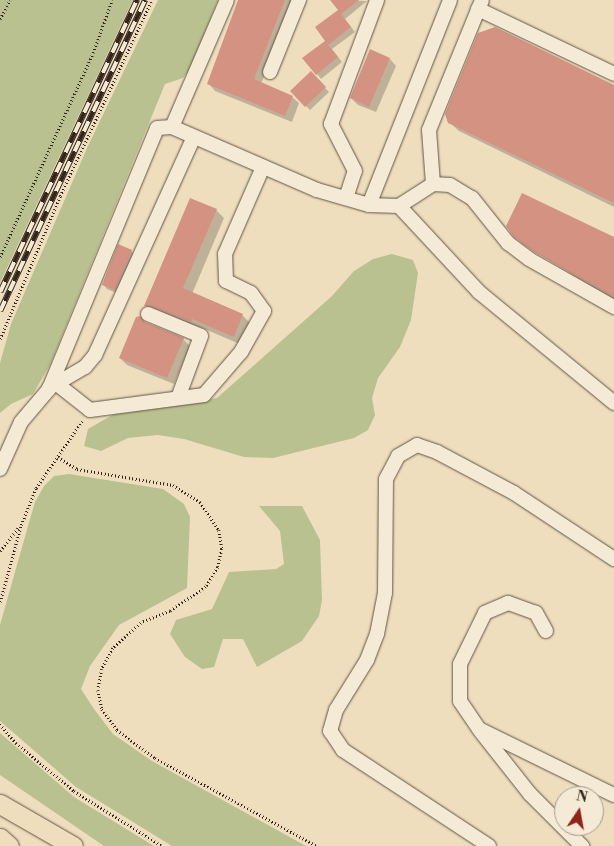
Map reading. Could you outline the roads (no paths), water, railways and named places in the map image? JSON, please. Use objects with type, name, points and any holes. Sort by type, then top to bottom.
[{"type":"highway","points":[[0,804],[73,846]]},
{"type":"highway","points":[[0,838],[9,846]]},
{"type":"lane","points":[[172,127],[227,0]]},
{"type":"lane","points":[[270,72],[299,0]]},
{"type":"lane","points":[[346,198],[355,171],[331,124],[378,0]]},
{"type":"lane","points":[[369,205],[450,0]]},
{"type":"lane","points":[[433,184],[429,130],[480,4],[614,74]]},
{"type":"lane","points":[[53,387],[157,128],[172,127],[317,190],[369,205],[399,206],[433,184],[450,185],[472,198],[508,243],[529,259],[614,307]]},
{"type":"lane","points":[[0,469],[21,422],[53,387],[85,367],[95,355],[194,137]]},
{"type":"lane","points":[[53,387],[90,410],[204,394],[241,352],[264,311],[252,293],[226,281],[225,254],[263,167]]},
{"type":"lane","points":[[399,206],[479,292],[614,403]]},
{"type":"lane","points":[[148,314],[201,336],[178,398]]},
{"type":"lane","points":[[489,846],[343,750],[330,732],[336,710],[367,660],[377,634],[386,593],[386,479],[398,456],[416,445],[437,452],[514,493],[614,559]]},
{"type":"lane","points":[[546,630],[536,613],[508,603],[485,613],[460,664],[460,701],[479,729],[530,794],[582,846]]},
{"type":"lane","points":[[479,729],[614,795]]},
{"type":"railway","points":[[0,292],[137,0]]},
{"type":"railway","points":[[0,311],[145,0]]}]
